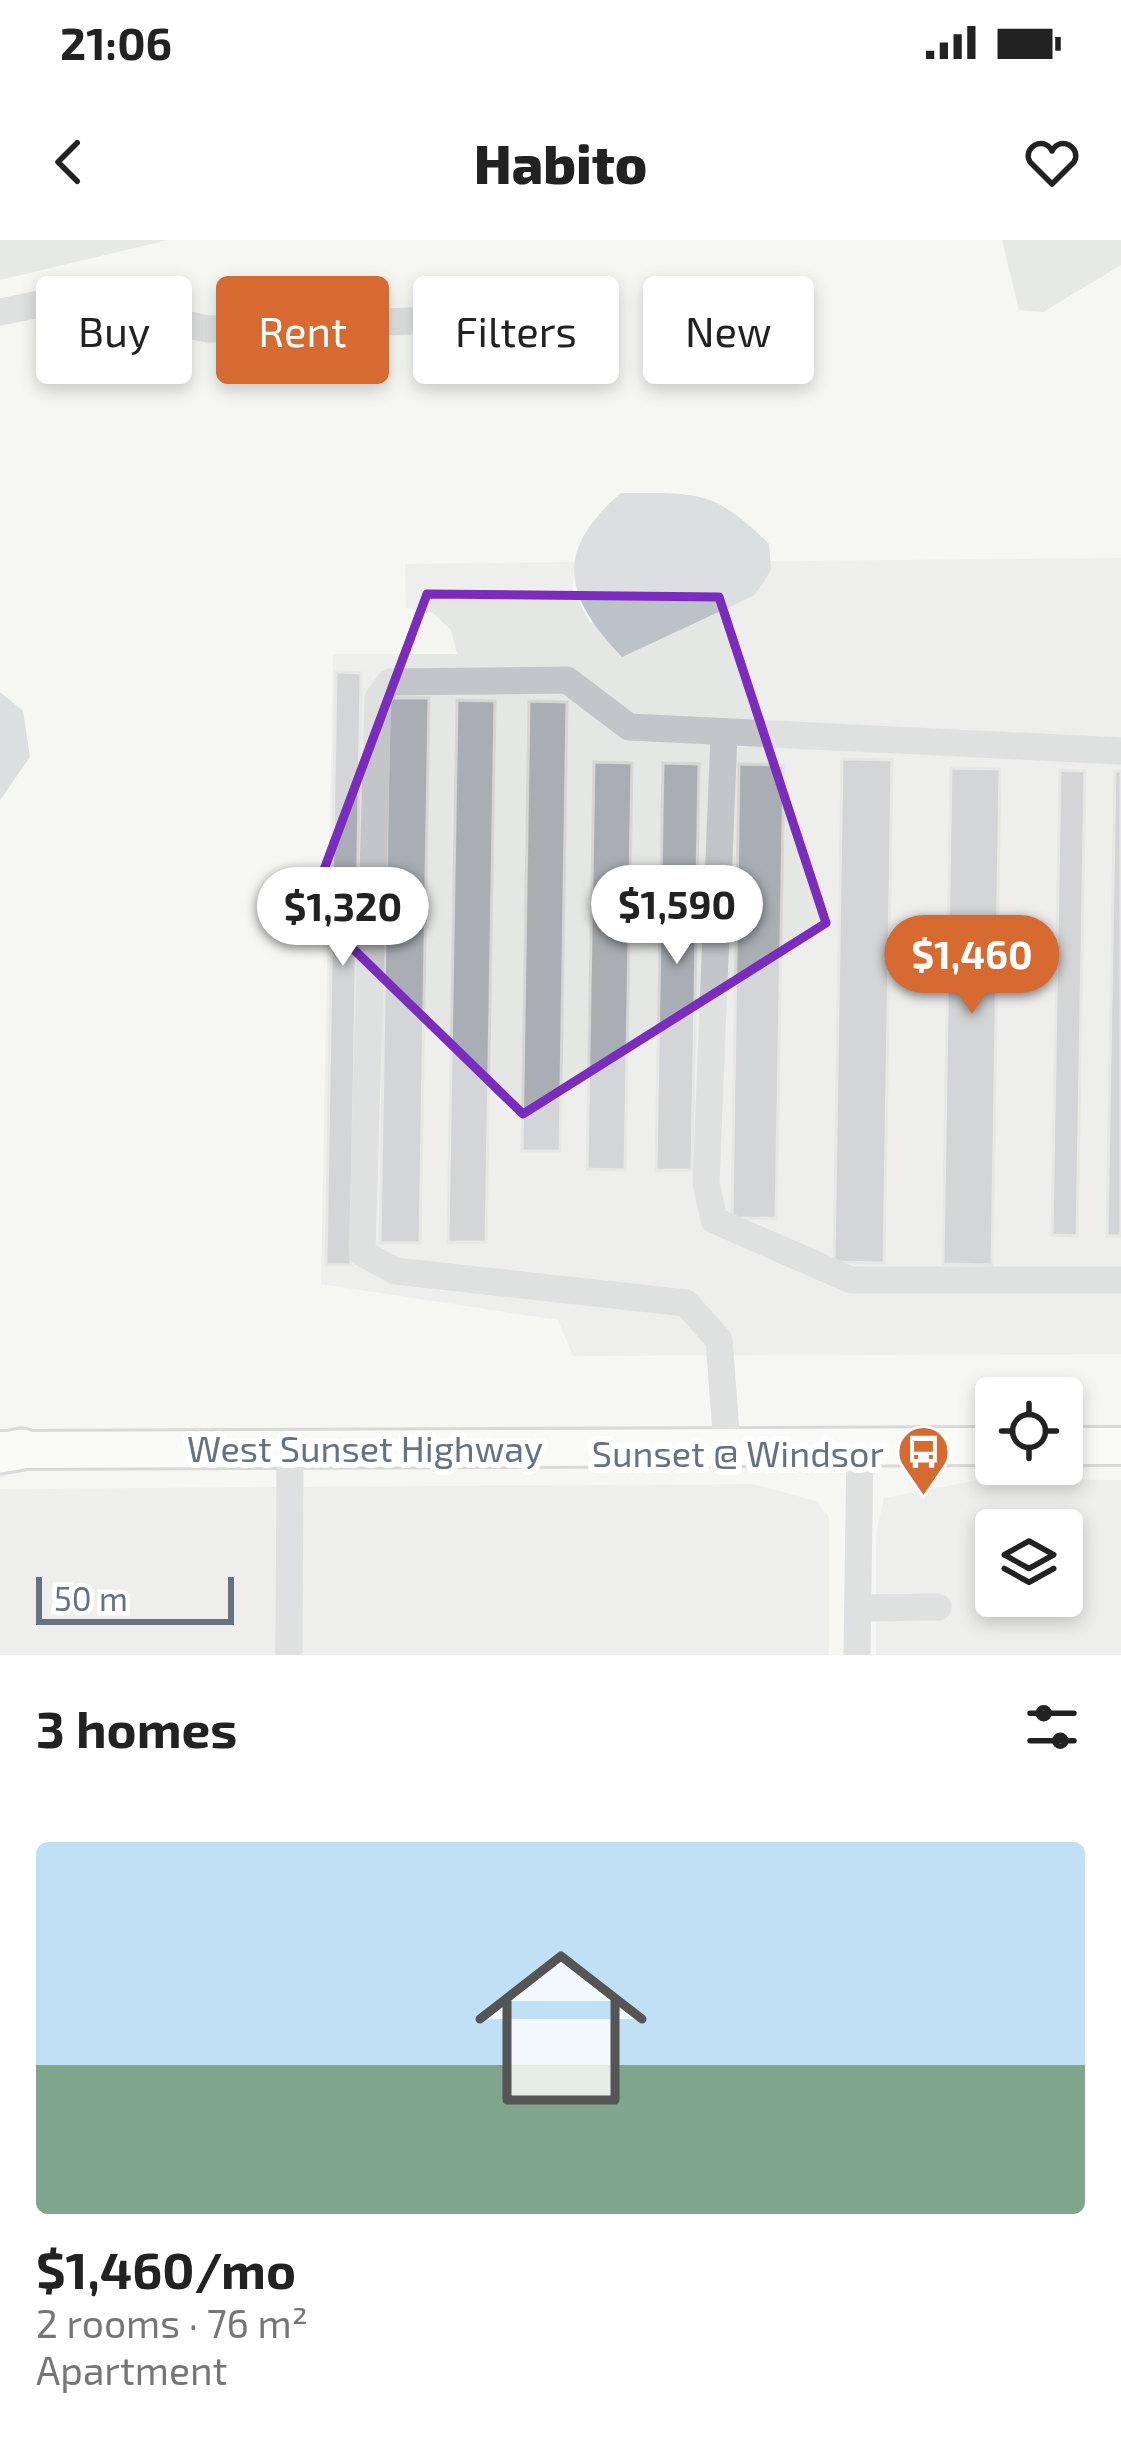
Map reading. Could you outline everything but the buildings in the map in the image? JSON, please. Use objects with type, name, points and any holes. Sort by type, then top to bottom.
[{"type":"main road","name":"West Sunset Highway","points":[[5,1450],[975,1446]]},
{"type":"main road","points":[[1083,1446],[1121,1446]]},
{"type":"street","points":[[0,313],[40,304],[136,314],[208,328],[413,320]]},
{"type":"street","points":[[727,1445],[718,1340],[686,1303],[395,1271],[362,1253],[378,698],[390,682],[567,680],[629,727],[1121,751]]},
{"type":"street","points":[[724,734],[706,1183],[714,1220],[851,1280],[1121,1280]]},
{"type":"street","points":[[857,1655],[860,1445]]},
{"type":"street","points":[[289,1655],[290,1447]]},
{"type":"street","points":[[858,1608],[938,1606]]},
{"type":"highlighted area","points":[[427,594],[719,597],[826,923],[523,1114],[310,907]]},
{"type":"shaded area","points":[[0,240],[168,240],[0,280]]},
{"type":"shaded area","points":[[1002,240],[1121,240],[1121,265],[1043,312],[1019,310]]},
{"type":"shaded area","points":[[621,493],[687,495],[718,504],[769,544],[771,570],[755,595],[622,657],[588,614],[574,574],[584,535]]},
{"type":"shaded area","points":[[1121,558],[1121,1354],[573,1356],[558,1320],[321,1284],[333,654],[457,654],[451,630],[433,613],[406,608],[405,564],[576,562],[572,588],[590,623],[771,570],[770,561]]},
{"type":"shaded area","points":[[0,692],[23,711],[30,757],[0,800]]},
{"type":"shaded area","points":[[1083,1480],[1121,1480],[1121,1655],[876,1655],[876,1534],[884,1498],[975,1481],[975,1485],[1083,1485]]},
{"type":"shaded area","points":[[753,1484],[816,1501],[829,1517],[829,1655],[0,1655],[0,1489]]},
{"type":"place","name":"Sunset @ Windsor","points":[[923,1498]]}]
